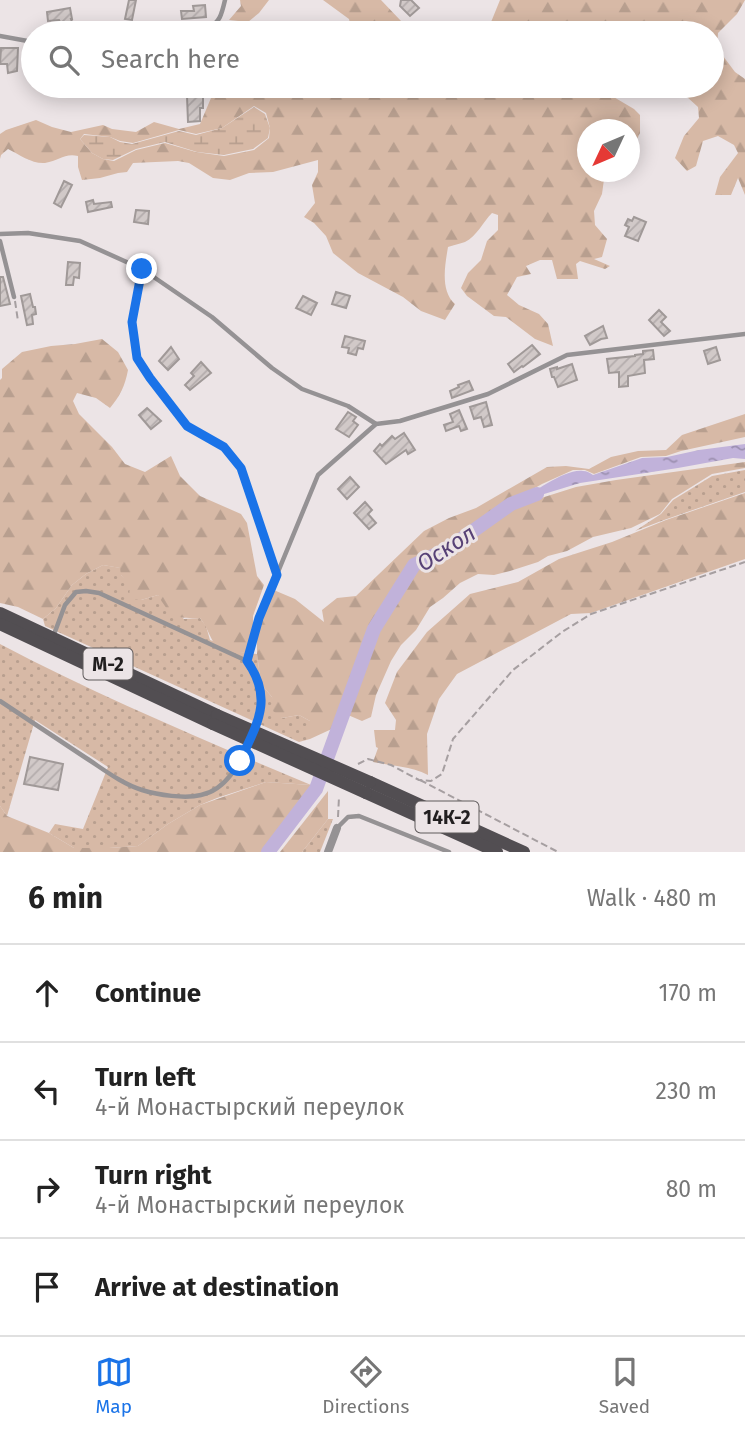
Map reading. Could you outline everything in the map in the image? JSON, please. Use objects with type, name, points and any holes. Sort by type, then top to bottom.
[{"type":"main road","name":"М-2","points":[[0,613],[215,720]]},
{"type":"main road","name":"М-2","points":[[0,624],[368,787]]},
{"type":"main road","name":"14К-2","points":[[368,787],[497,852]]},
{"type":"main road","name":"14К-2","points":[[368,787],[524,852]]},
{"type":"street","points":[[328,852],[337,828]]},
{"type":"lane","points":[[218,21],[225,0]]},
{"type":"lane","points":[[0,36],[21,40]]},
{"type":"lane","points":[[0,234],[28,233],[80,241],[142,269],[212,317],[272,368],[302,389],[348,406],[376,424]]},
{"type":"lane","points":[[0,241],[14,297]]},
{"type":"lane","points":[[142,269],[132,322],[137,358],[187,426],[224,447],[241,468],[277,575]]},
{"type":"lane","points":[[247,661],[259,618],[318,475],[376,424],[400,421],[488,394],[567,355],[745,334]]},
{"type":"lane","points":[[0,701],[111,774],[141,790],[171,796],[202,795],[219,786],[232,774],[260,719],[262,699],[256,673],[247,661],[99,593],[86,591],[76,592],[65,605],[53,638]]},
{"type":"lane","points":[[337,828],[348,817],[359,816],[449,852]]},
{"type":"path","points":[[14,297],[18,321]]},
{"type":"path","points":[[419,780],[431,781],[442,774],[453,739],[513,670],[562,632],[591,614],[745,562]]},
{"type":"path","points":[[354,766],[368,759],[391,765],[558,852]]},
{"type":"path","points":[[337,828],[339,797]]},
{"type":"green space","points":[[240,0],[269,0],[249,21],[229,20],[241,6]]},
{"type":"green space","points":[[323,0],[381,0],[401,21],[349,21]]},
{"type":"green space","points":[[500,0],[745,0],[737,14],[724,27],[724,21],[491,21]]},
{"type":"green space","points":[[724,57],[735,72],[745,79],[745,195],[738,178],[731,195],[715,195],[720,177],[738,153],[734,145],[718,136],[703,141],[696,166],[687,171],[675,158],[684,136],[699,118],[698,107],[688,98],[724,98]]},
{"type":"green space","points":[[211,98],[615,98],[640,115],[640,119],[577,119],[577,182],[604,182],[602,194],[594,211],[595,225],[607,239],[602,257],[594,259],[610,266],[605,269],[580,261],[576,264],[578,279],[557,279],[552,260],[540,260],[526,266],[531,274],[517,277],[507,295],[519,305],[539,314],[548,324],[553,346],[535,339],[506,317],[494,316],[467,296],[461,288],[468,273],[481,260],[487,241],[498,230],[498,215],[492,213],[469,239],[448,247],[445,285],[455,304],[445,320],[421,311],[403,297],[358,273],[333,253],[326,236],[304,217],[315,203],[312,185],[318,172],[318,160],[273,172],[249,173],[230,180],[213,178],[189,163],[178,161],[133,163],[127,172],[82,180],[78,156],[40,163],[8,149],[0,159],[0,134],[36,120],[71,132],[103,125],[136,132],[154,122],[179,129],[200,124]],"holes":[[[254,106],[266,113],[270,128],[269,138],[254,150],[224,156],[196,152],[165,143],[136,150],[114,161],[92,153],[80,139],[84,134],[133,143],[179,130],[196,134],[222,128]]]},
{"type":"green space","points":[[254,107],[265,114],[270,128],[268,138],[253,149],[224,155],[197,152],[165,142],[136,149],[113,160],[103,159],[92,153],[80,139],[84,135],[110,137],[132,144],[179,131],[196,135],[222,128]]},
{"type":"green space","points":[[102,339],[118,352],[128,370],[125,381],[110,408],[96,398],[77,393],[73,401],[79,414],[125,464],[145,472],[171,456],[180,476],[200,496],[241,514],[247,523],[257,576],[264,585],[253,616],[253,654],[218,649],[200,618],[174,615],[158,595],[141,600],[129,599],[130,584],[121,575],[120,568],[103,565],[86,574],[72,585],[56,608],[43,619],[18,607],[0,603],[2,369],[22,352]]},
{"type":"green space","points":[[745,414],[745,437],[666,456],[641,457],[594,474],[585,470],[573,470],[510,502],[447,545],[412,563],[372,628],[336,727],[310,739],[310,721],[299,715],[282,718],[273,711],[272,697],[261,684],[257,654],[257,617],[269,588],[295,599],[324,622],[322,610],[337,598],[356,596],[424,531],[476,508],[547,467],[589,469],[611,457],[638,451],[666,450],[682,435]]},
{"type":"green space","points":[[745,462],[745,468],[712,474],[672,499],[660,514],[631,528],[593,537],[538,562],[494,575],[478,574],[460,583],[430,607],[416,630],[401,645],[376,695],[371,717],[362,721],[348,715],[381,627],[418,568],[449,552],[507,512],[538,499],[576,487]]},
{"type":"green space","points":[[745,470],[745,492],[635,531],[661,514],[673,500],[712,476]]},
{"type":"green space","points":[[745,493],[745,559],[591,613],[571,614],[457,674],[439,699],[427,734],[428,775],[408,768],[373,762],[378,748],[374,730],[395,730],[396,720],[385,703],[397,672],[427,632],[470,594],[518,582],[559,559]]},
{"type":"green space","points":[[103,565],[121,568],[121,575],[131,583],[141,600],[158,595],[184,619],[200,618],[206,626],[210,640],[241,652],[257,654],[261,684],[272,697],[282,718],[299,715],[310,721],[310,739],[299,742],[45,626],[43,619],[56,608],[72,585]]},
{"type":"green space","points":[[0,644],[115,700],[311,785],[266,782],[217,798],[168,824],[138,846],[74,848],[49,833],[55,824],[83,829],[108,767],[35,720],[7,816],[0,806]]},
{"type":"green space","points":[[266,782],[311,785],[262,852],[0,852],[0,806],[7,816],[49,833],[74,848],[138,846],[200,805]]},
{"type":"green space","points":[[328,791],[328,819],[302,852],[280,852]]},
{"type":"green space","points":[[328,819],[333,819],[320,852],[302,852]]},
{"type":"water","points":[[745,444],[745,459],[733,458],[580,483],[518,502],[568,473],[586,471],[593,475],[642,458],[667,457]]},
{"type":"building","points":[[129,0],[136,0],[132,20],[125,19]]},
{"type":"building","points":[[401,0],[411,0],[419,8],[410,16],[400,6]]},
{"type":"building","points":[[205,5],[206,17],[182,19],[181,11],[194,11],[193,6]]},
{"type":"building","points":[[70,8],[72,21],[48,21],[47,12]]},
{"type":"building","points":[[1,48],[18,48],[17,71],[8,73],[7,64],[0,64]]},
{"type":"building","points":[[187,98],[203,98],[200,121],[188,122]]},
{"type":"building","points":[[64,181],[72,185],[61,207],[54,203]]},
{"type":"building","points":[[93,200],[94,204],[111,202],[112,207],[88,212],[86,202]]},
{"type":"building","points":[[136,210],[149,211],[148,224],[134,222]]},
{"type":"building","points":[[634,217],[646,222],[638,241],[625,236],[629,227],[625,225],[628,219],[632,221]]},
{"type":"building","points":[[68,262],[80,263],[79,278],[74,277],[73,285],[66,285]]},
{"type":"building","points":[[0,277],[3,277],[10,304],[0,306]]},
{"type":"building","points":[[336,292],[350,296],[346,308],[332,304]]},
{"type":"building","points":[[30,294],[36,314],[32,315],[33,324],[27,325],[21,296]]},
{"type":"building","points":[[303,296],[317,303],[311,315],[296,308]]},
{"type":"building","points":[[659,310],[666,317],[661,322],[670,331],[664,336],[649,320]]},
{"type":"building","points":[[603,326],[607,338],[590,345],[585,336]]},
{"type":"building","points":[[345,336],[365,341],[363,349],[358,348],[356,355],[348,353],[349,348],[342,347]]},
{"type":"building","points":[[532,345],[540,354],[514,372],[508,364]]},
{"type":"building","points":[[171,347],[179,359],[168,370],[159,361]]},
{"type":"building","points":[[716,347],[720,360],[708,364],[704,351]]},
{"type":"building","points":[[653,350],[654,359],[644,360],[645,373],[628,376],[628,386],[619,387],[619,372],[609,373],[607,359],[635,356],[643,354],[643,351]]},
{"type":"building","points":[[201,362],[211,373],[190,390],[185,385],[194,376],[191,373]]},
{"type":"building","points":[[572,364],[577,380],[558,387],[550,369]]},
{"type":"building","points":[[469,381],[473,390],[452,398],[450,391]]},
{"type":"building","points":[[486,402],[492,425],[484,427],[481,417],[474,419],[470,407]]},
{"type":"building","points":[[147,408],[161,421],[151,429],[139,415]]},
{"type":"building","points":[[459,410],[467,429],[461,431],[459,426],[446,431],[444,425],[453,422],[450,414]]},
{"type":"building","points":[[348,412],[356,417],[353,421],[358,425],[349,437],[336,429]]},
{"type":"building","points":[[404,433],[415,450],[408,454],[406,450],[386,464],[374,451],[392,436],[395,439]]},
{"type":"building","points":[[350,477],[359,487],[347,499],[338,489]]},
{"type":"building","points":[[365,502],[372,510],[368,514],[376,523],[369,529],[354,513]]},
{"type":"building","points":[[30,757],[63,764],[58,790],[24,784]]},
{"type":"waterway","name":"Оскол","points":[[268,852],[316,789],[374,629],[414,565],[449,548],[511,504],[537,494]]},
{"type":"route","points":[[142,269],[132,322],[137,358],[187,426],[224,447],[241,468],[277,575],[259,618],[247,661],[256,673],[262,699],[260,719],[240,761]]}]
